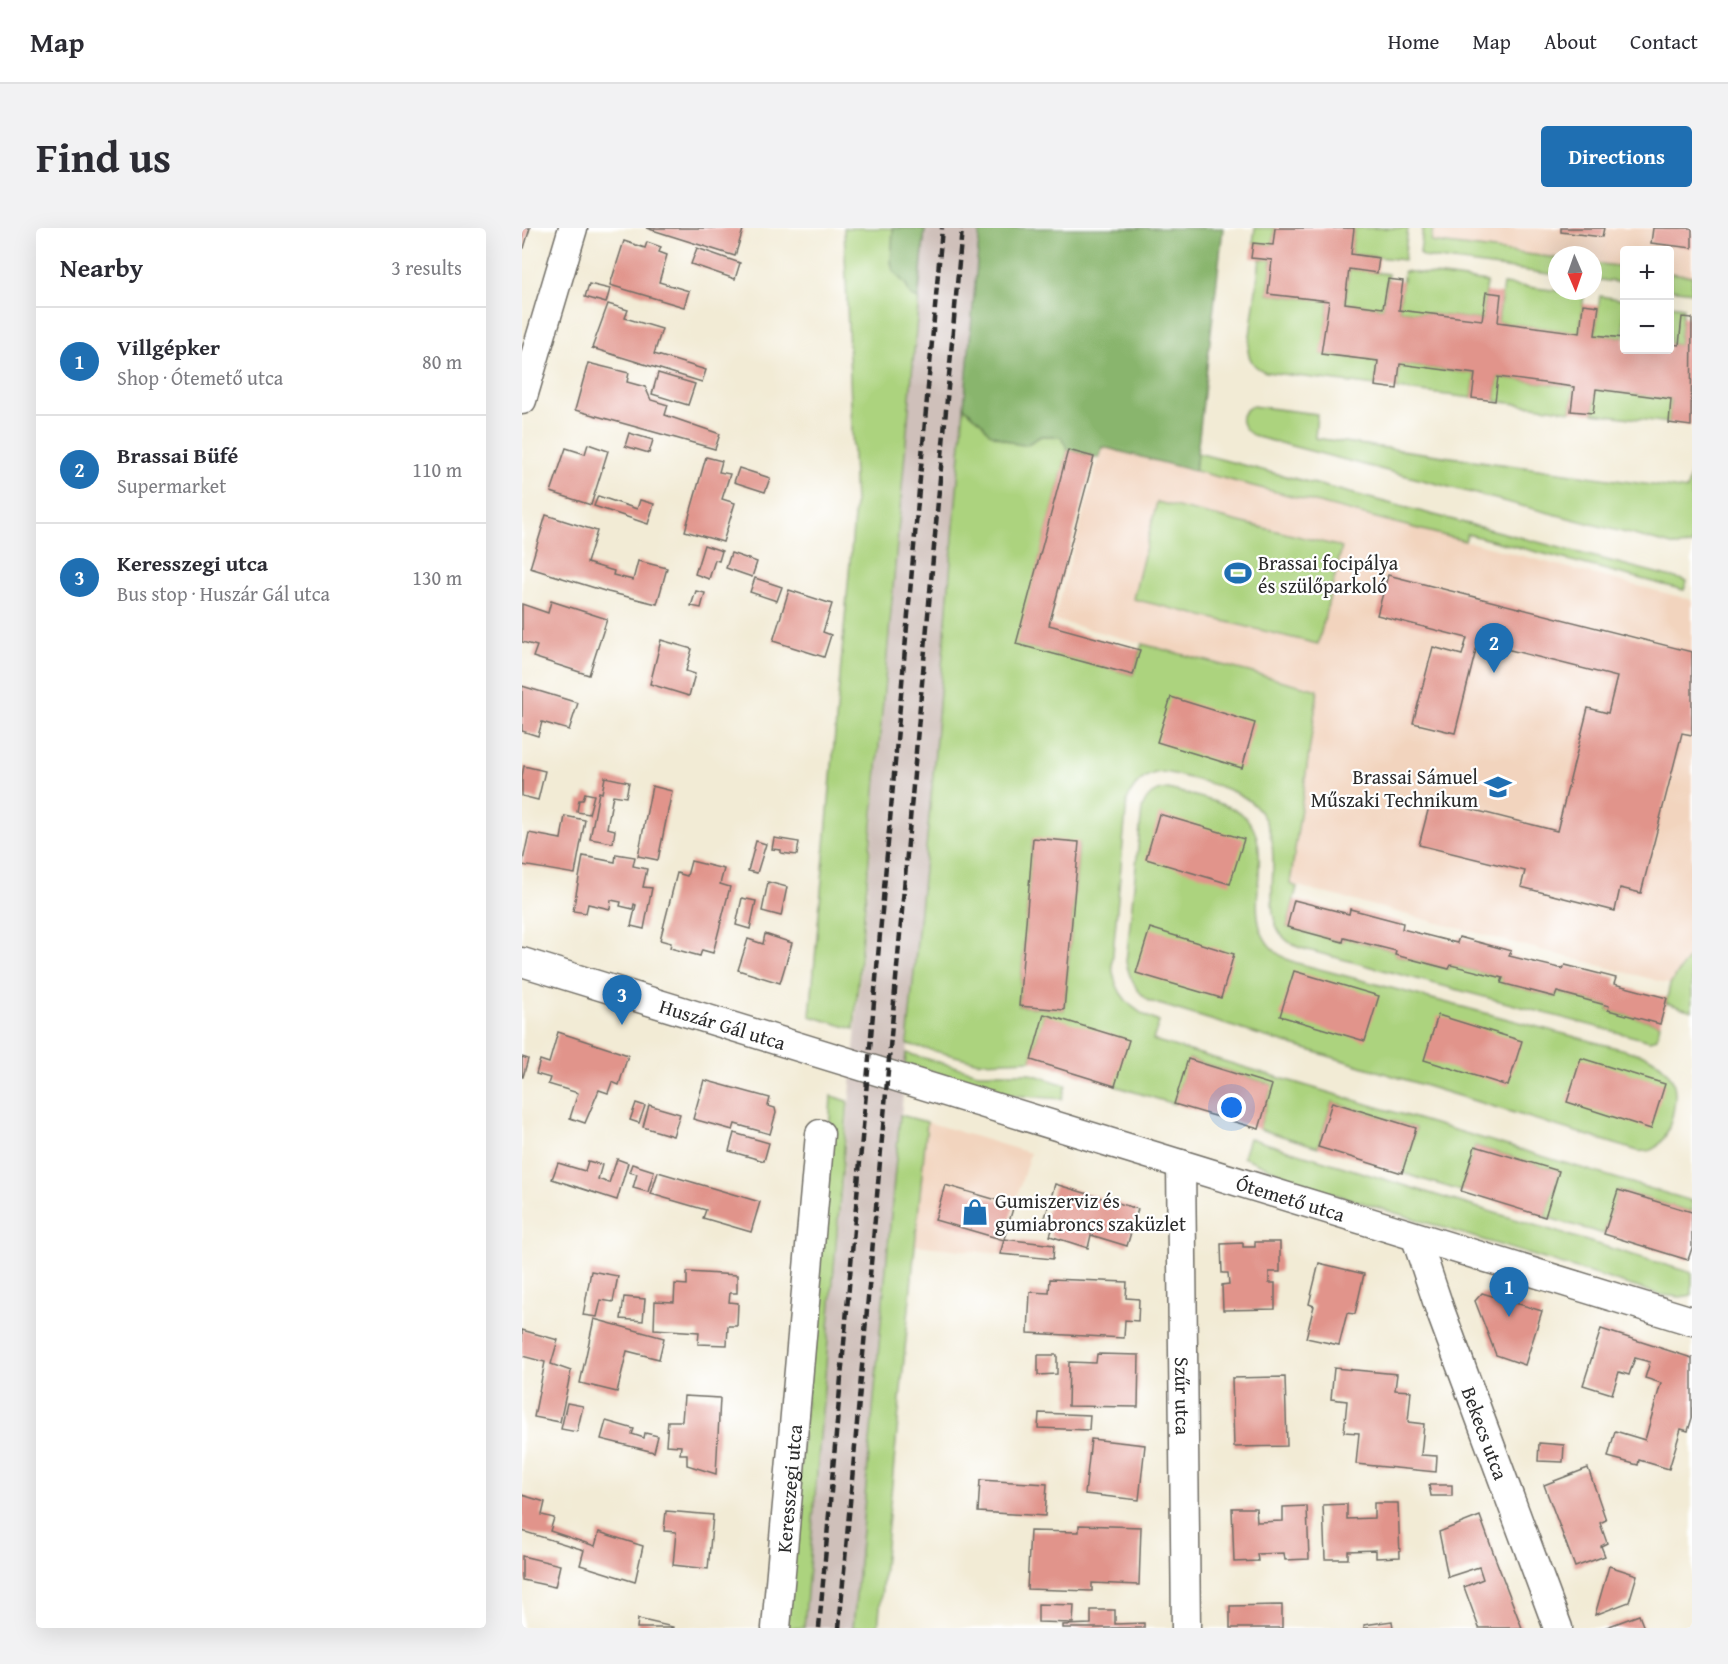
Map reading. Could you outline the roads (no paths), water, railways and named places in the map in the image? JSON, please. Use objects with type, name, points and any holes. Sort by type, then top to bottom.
[{"type":"street","points":[[522,400],[573,228]]},
{"type":"street","name":"Huszár Gál utca","points":[[522,962],[888,1075]]},
{"type":"street","name":"Ótemető utca","points":[[888,1075],[1692,1321]]},
{"type":"street","name":"Keresszegi utca","points":[[776,1628],[820,1134]]},
{"type":"street","name":"Szűr utca","points":[[1181,1164],[1186,1628]]},
{"type":"street","name":"Bekecs utca","points":[[1416,1238],[1444,1321],[1558,1628]]},
{"type":"railway","points":[[819,1628],[942,228]]},
{"type":"railway","points":[[839,1628],[962,228]]},
{"type":"place","name":"Brassai focipálya és szülőparkoló","points":[[1238,573]]},
{"type":"place","name":"Brassai Büfé","points":[[1494,673]]},
{"type":"place","name":"Brassai Sámuel Műszaki Technikum","points":[[1498,787]]},
{"type":"place","name":"Keresszegi utca","points":[[622,1025]]},
{"type":"place","name":"Gumiszerviz és gumiabroncs szaküzlet","points":[[975,1212]]},
{"type":"place","name":"Villgépker","points":[[1509,1317]]}]
